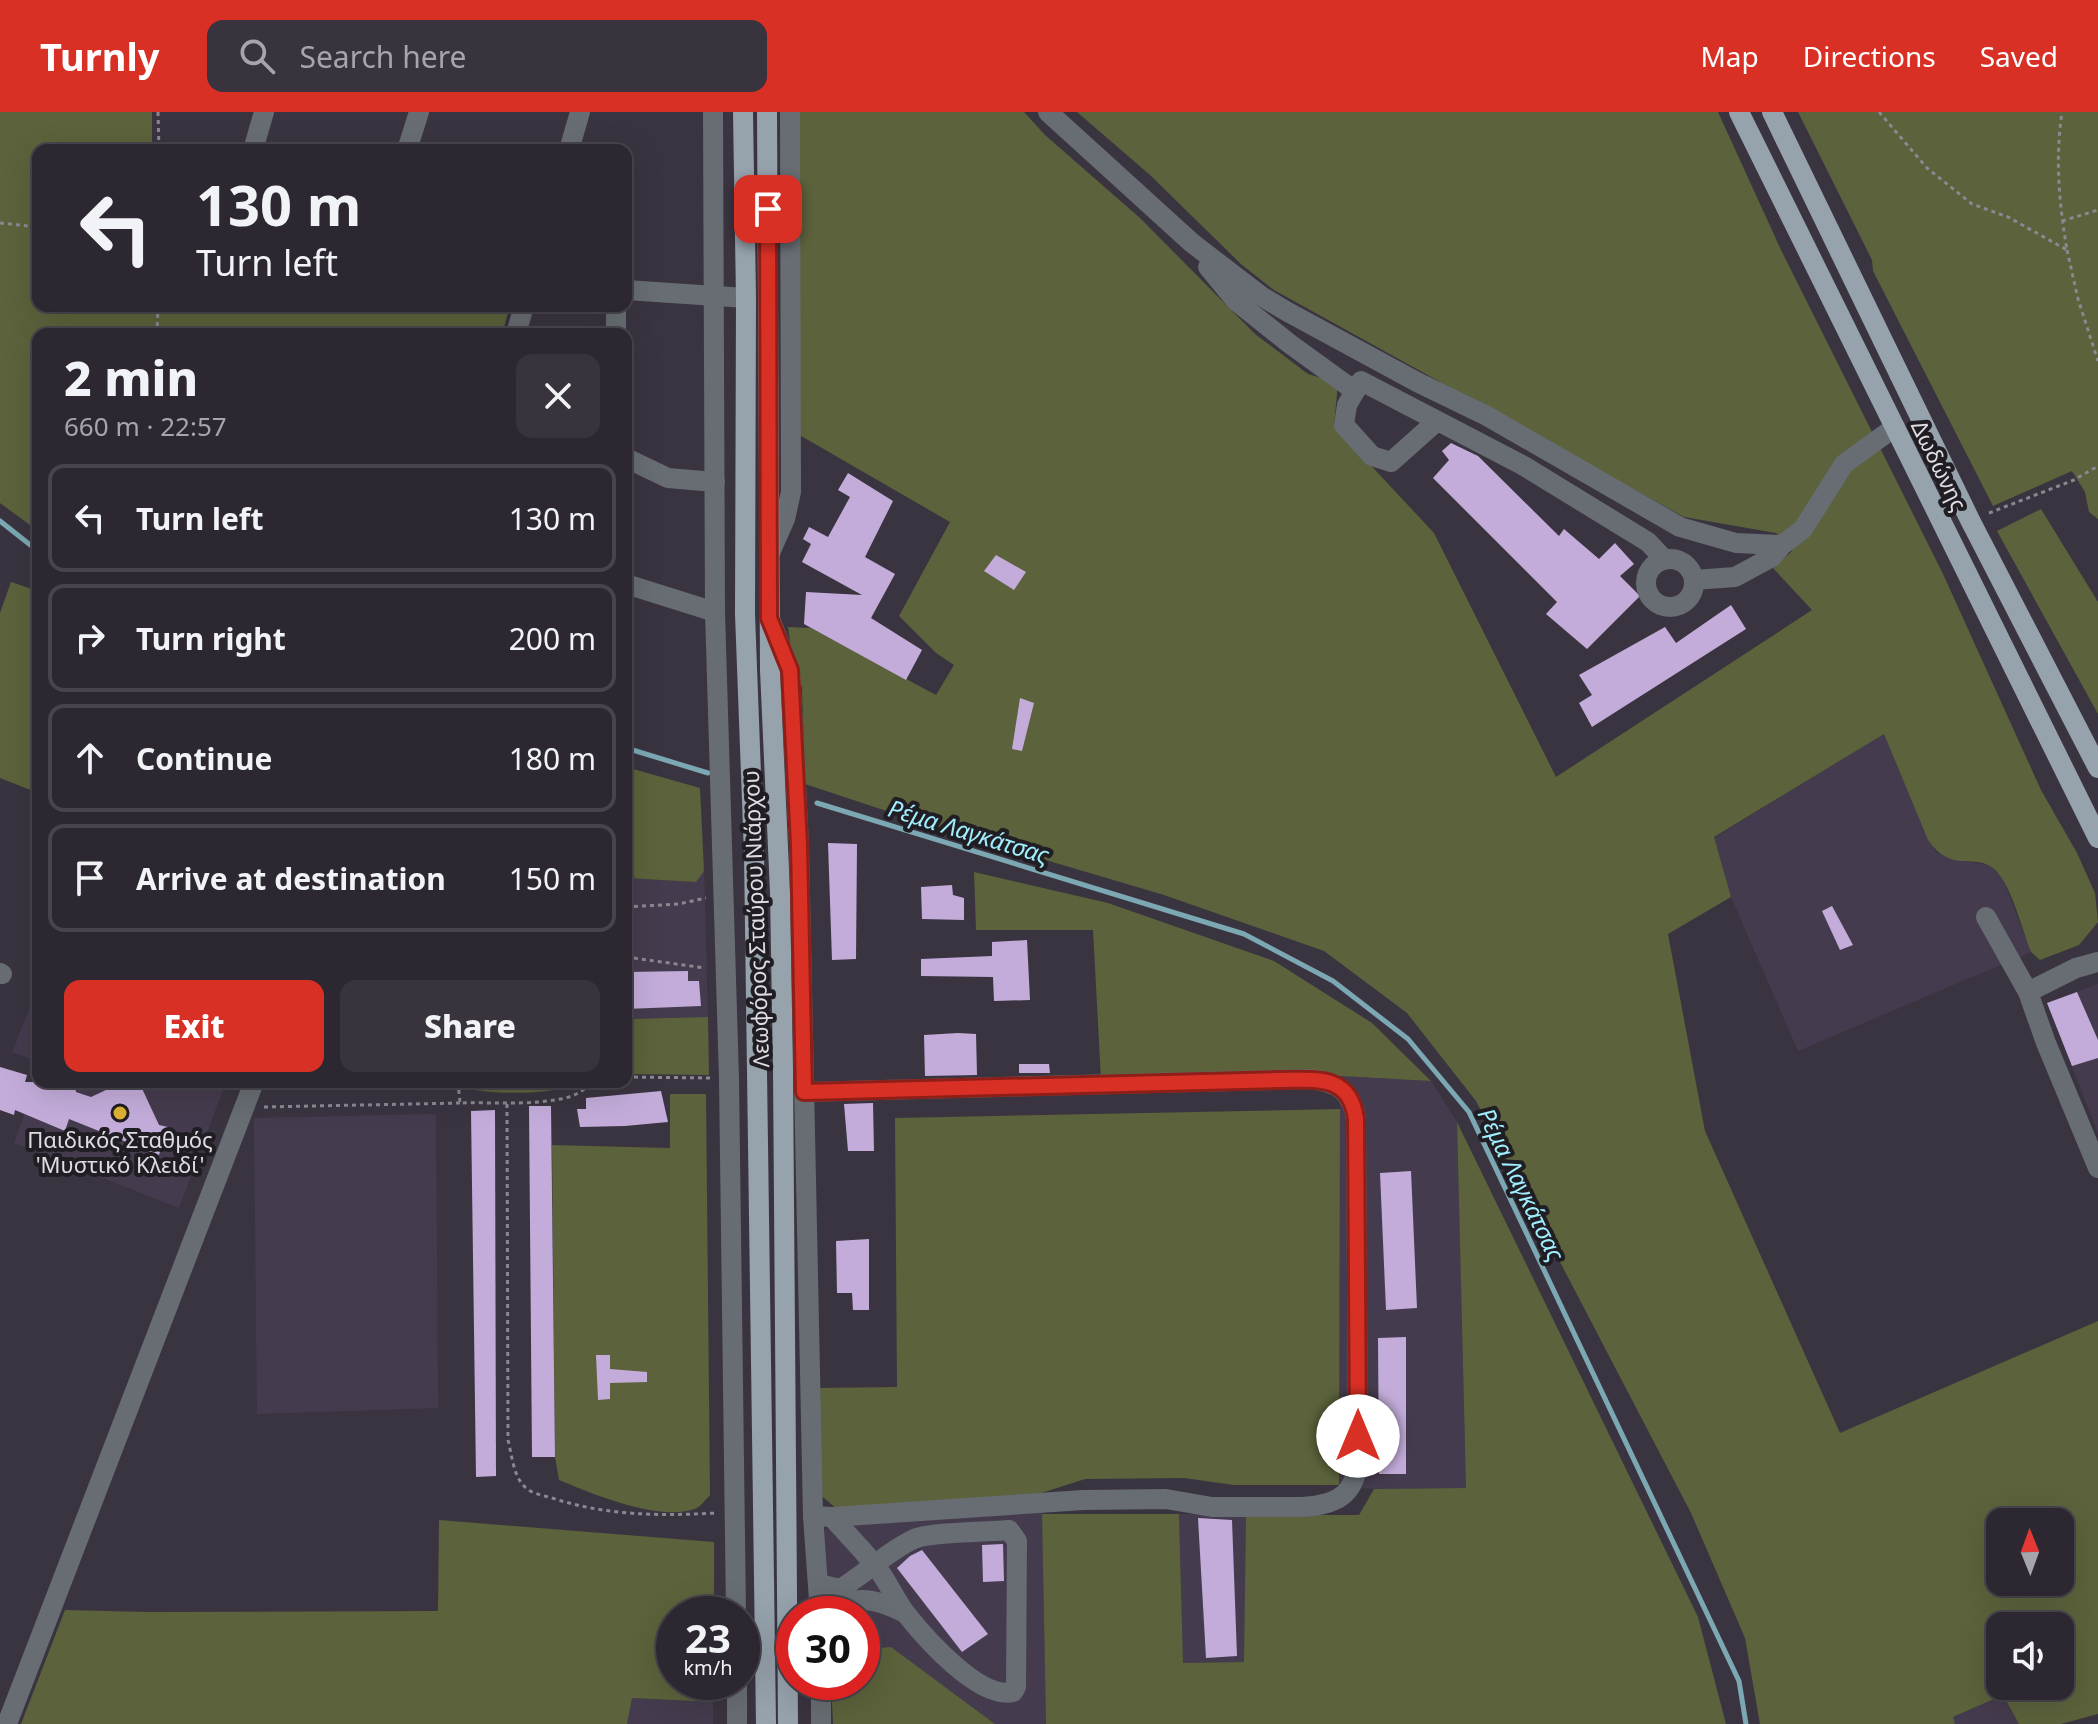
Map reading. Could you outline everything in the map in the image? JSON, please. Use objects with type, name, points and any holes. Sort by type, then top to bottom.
[{"type":"main road","name":"Λεωφόρος Σταύρου Νιάρχου","points":[[743,112],[745,614],[754,854],[766,1724]]},
{"type":"main road","name":"Λεωφόρος Σταύρου Νιάρχου","points":[[767,112],[769,618],[782,1040],[788,1724]]},
{"type":"main road","name":"Δωδώνης","points":[[1739,112],[2098,838]]},
{"type":"main road","name":"Δωδώνης","points":[[1772,112],[1970,520],[2098,768]]},
{"type":"street","points":[[255,144],[264,112]]},
{"type":"street","points":[[409,144],[419,112]]},
{"type":"street","points":[[571,144],[580,112]]},
{"type":"street","points":[[713,112],[715,612],[729,1079],[736,1596]]},
{"type":"street","points":[[769,555],[785,519],[791,492],[790,112]]},
{"type":"street","points":[[1048,112],[1174,227],[1232,274],[1286,311],[1487,416],[1680,527],[1736,543],[1782,545]]},
{"type":"street","points":[[1174,227],[1236,301],[1355,391]]},
{"type":"street","points":[[632,290],[746,298]]},
{"type":"street","points":[[1437,421],[1391,462],[1372,456],[1344,425],[1347,405],[1361,381],[1524,466],[1648,542],[1665,560]]},
{"type":"street","points":[[1694,580],[1735,577],[1772,557],[1803,529],[1844,464],[1895,427]]},
{"type":"street","points":[[632,461],[668,478],[715,482]]},
{"type":"street","points":[[1665,560],[1686,566],[1694,580],[1690,595],[1678,606],[1662,606],[1655,602],[1647,589],[1646,581],[1652,567],[1665,560]]},
{"type":"street","points":[[632,586],[715,612]]},
{"type":"street","points":[[769,618],[790,670],[799,844],[804,1092],[822,1516],[819,1596]]},
{"type":"street","points":[[1986,917],[2028,992],[2098,1168]]},
{"type":"street","points":[[2076,968],[2098,945]]},
{"type":"street","points":[[2028,992],[2076,968],[2098,962]]},
{"type":"street","points":[[804,1092],[1310,1079],[1331,1083],[1344,1090],[1352,1103],[1356,1119],[1358,1461],[1355,1482],[1342,1496],[1317,1506],[1302,1507],[1212,1507],[1166,1499],[1083,1500],[822,1516]]},
{"type":"street","points":[[7,1724],[252,1088]]},
{"type":"street","points":[[819,1584],[840,1589],[875,1564],[916,1537],[1009,1530],[1014,1534],[1017,1556],[1016,1687],[1013,1692],[999,1692],[982,1685],[959,1669],[905,1613],[875,1564],[822,1516]]},
{"type":"street","points":[[880,1602],[905,1613]]},
{"type":"street","points":[[737,1700],[737,1724]]},
{"type":"street","points":[[821,1700],[821,1724]]},
{"type":"path","points":[[158,112],[159,144]]},
{"type":"path","points":[[1879,112],[1927,168],[1972,204],[2008,217],[2067,250]]},
{"type":"path","points":[[2062,112],[2056,152],[2062,221],[2078,299],[2098,361]]},
{"type":"path","points":[[2062,221],[2098,210]]},
{"type":"path","points":[[0,223],[32,226]]},
{"type":"path","points":[[1970,520],[2074,480],[2098,466]]},
{"type":"path","points":[[632,907],[700,901],[725,891]]},
{"type":"path","points":[[632,958],[702,968],[711,968],[726,961]]},
{"type":"path","points":[[632,1077],[729,1079]]},
{"type":"path","points":[[459,1088],[460,1103]]},
{"type":"path","points":[[244,1108],[507,1104],[567,1097],[587,1088]]},
{"type":"path","points":[[507,1104],[508,1440],[521,1484],[530,1492],[621,1514],[656,1516],[734,1512]]},
{"type":"shaded area","points":[[1884,734],[1928,840],[1937,853],[1954,860],[1990,865],[2002,877],[2031,952],[1798,1051],[1731,897],[1714,838]]},
{"type":"shaded area","points":[[704,871],[708,1017],[632,1019],[632,878],[695,882]]},
{"type":"shaded area","points":[[2098,984],[2098,1133],[2047,1003]]},
{"type":"shaded area","points":[[32,1002],[32,1060],[12,1052]]},
{"type":"shaded area","points":[[1340,1076],[1431,1081],[1457,1122],[1466,1488],[1374,1489],[1339,1485]]},
{"type":"shaded area","name":"Παιδικός Σταθμός 'Μυστικό Κλειδί'","points":[[34,1088],[224,1088],[179,1208],[14,1143]]},
{"type":"shaded area","points":[[436,1114],[438,1408],[257,1414],[254,1118]]},
{"type":"shaded area","points":[[1042,1509],[1046,1724],[995,1724],[891,1647],[880,1648],[880,1596],[827,1596],[823,1531],[839,1519]]},
{"type":"shaded area","points":[[1179,1514],[1246,1515],[1245,1662],[1183,1663]]},
{"type":"shaded area","points":[[631,1698],[713,1702],[713,1724],[627,1724]]},
{"type":"shaded area","points":[[1990,1700],[2006,1700],[2019,1724],[1955,1724],[1952,1718]]},
{"type":"green space","points":[[0,112],[152,112],[152,144],[32,144],[32,312],[508,312],[504,328],[32,328],[32,527],[0,503]]},
{"type":"green space","points":[[798,112],[1024,112],[1045,135],[1140,218],[1255,334],[1308,374],[1338,383],[1334,426],[1434,533],[1556,777],[1812,610],[1773,568],[1792,551],[1776,533],[1684,517],[1274,290],[1242,265],[1150,175],[1077,112],[1718,112],[1782,252],[1943,574],[2041,790],[2077,853],[2095,893],[2098,922],[2079,945],[2040,960],[2031,952],[2011,895],[1993,868],[1978,862],[1945,857],[1928,840],[1884,734],[1714,837],[1731,897],[1668,934],[1705,1131],[1840,1433],[2098,1321],[2098,1714],[2061,1724],[2019,1724],[2006,1700],[2074,1700],[2074,1612],[1986,1612],[1986,1700],[1992,1700],[1953,1717],[1955,1724],[1760,1724],[1745,1638],[1691,1513],[1476,1101],[1407,1013],[1324,951],[1164,895],[944,830],[805,784],[802,688],[788,627],[811,628],[936,695],[954,665],[936,653],[899,616],[950,522],[796,433]]},
{"type":"green space","points":[[1798,112],[2098,112],[2098,519],[2089,512],[2085,492],[2072,471],[1993,506],[1873,271],[1872,260]]},
{"type":"green space","points":[[2041,509],[2098,602],[2098,714],[1997,531]]},
{"type":"green space","points":[[11,582],[32,589],[32,791],[0,778],[0,613]]},
{"type":"green space","points":[[632,769],[700,788],[704,871],[696,882],[632,878]]},
{"type":"green space","points":[[974,872],[1108,903],[1274,961],[1372,1023],[1431,1081],[1321,1075],[1101,1080],[1093,930],[976,930]]},
{"type":"green space","points":[[708,1017],[709,1075],[632,1074],[632,1019]]},
{"type":"green space","points":[[468,1088],[562,1088],[511,1093]]},
{"type":"green space","points":[[670,1094],[706,1094],[710,1495],[697,1508],[682,1512],[627,1505],[559,1480],[555,1457],[552,1145],[670,1148]]},
{"type":"green space","points":[[1340,1109],[1339,1485],[1234,1485],[1184,1478],[1085,1479],[1032,1496],[838,1510],[816,1491],[815,1388],[897,1387],[895,1118]]},
{"type":"green space","points":[[1457,1122],[1698,1617],[1726,1724],[1046,1724],[1042,1514],[1179,1514],[1183,1663],[1244,1662],[1246,1515],[1359,1515],[1374,1489],[1466,1488]]},
{"type":"green space","points":[[439,1520],[714,1542],[714,1596],[656,1596],[656,1699],[632,1698],[627,1724],[21,1724],[65,1610],[438,1611]]},
{"type":"green space","points":[[891,1647],[995,1724],[833,1724],[832,1700],[880,1700],[880,1648]]},
{"type":"green space","points":[[672,1700],[713,1700],[713,1702]]},
{"type":"building","points":[[1451,443],[1478,456],[1559,536],[1564,529],[1599,559],[1615,543],[1634,564],[1620,576],[1640,596],[1587,649],[1546,614],[1557,602],[1433,478],[1449,460],[1442,451]]},
{"type":"building","points":[[848,473],[893,501],[865,557],[895,574],[871,618],[922,650],[906,680],[804,624],[806,592],[862,595],[802,562],[811,544],[803,539],[809,527],[828,537],[850,497],[838,490]]},
{"type":"building","points":[[996,555],[1026,572],[1014,590],[984,571]]},
{"type":"building","points":[[1731,605],[1746,629],[1592,727],[1579,703],[1592,695],[1579,675],[1665,627],[1676,643]]},
{"type":"building","points":[[1020,698],[1034,703],[1022,751],[1012,749]]},
{"type":"building","points":[[828,843],[857,844],[856,959],[832,960]]},
{"type":"building","points":[[952,885],[953,895],[964,898],[964,920],[922,919],[921,887]]},
{"type":"building","points":[[1832,906],[1853,945],[1840,950],[1822,911]]},
{"type":"building","points":[[1027,940],[1030,1000],[994,1001],[993,977],[921,976],[921,959],[992,956],[992,942]]},
{"type":"building","points":[[688,971],[688,981],[699,981],[701,1006],[632,1009],[632,972]]},
{"type":"building","points":[[2077,992],[2098,1040],[2098,1058],[2072,1066],[2047,1003]]},
{"type":"building","points":[[976,1034],[977,1075],[925,1076],[924,1035]]},
{"type":"building","points":[[1019,1064],[1049,1064],[1050,1073],[1019,1073]]},
{"type":"building","points":[[0,1067],[27,1075],[25,1082],[32,1082],[32,1088],[75,1088],[76,1092],[91,1097],[110,1088],[142,1088],[159,1125],[168,1127],[159,1155],[69,1119],[65,1131],[15,1110],[14,1115],[0,1110]]},
{"type":"building","points":[[661,1091],[668,1122],[580,1127],[577,1109],[586,1109],[586,1098]]},
{"type":"building","points":[[873,1103],[874,1151],[848,1151],[844,1104]]},
{"type":"building","points":[[529,1106],[551,1106],[555,1457],[532,1457]]},
{"type":"building","points":[[495,1110],[496,1476],[476,1477],[471,1111]]},
{"type":"building","points":[[1411,1171],[1417,1308],[1386,1310],[1380,1173]]},
{"type":"building","points":[[869,1239],[869,1310],[853,1310],[852,1293],[837,1293],[836,1241]]},
{"type":"building","points":[[1406,1337],[1406,1474],[1379,1474],[1378,1338]]},
{"type":"building","points":[[596,1355],[610,1355],[610,1369],[647,1372],[647,1382],[610,1383],[610,1399],[598,1400]]},
{"type":"building","points":[[1198,1518],[1232,1520],[1237,1656],[1206,1658]]},
{"type":"building","points":[[1003,1544],[1004,1581],[983,1582],[982,1545]]},
{"type":"building","points":[[922,1550],[988,1634],[962,1652],[897,1568]]},
{"type":"waterway","name":"Ρέμα Λαγκάτσας","points":[[0,521],[32,546]]},
{"type":"waterway","name":"Ρέμα Λαγκάτσας","points":[[632,750],[708,773]]},
{"type":"waterway","name":"Ρέμα Λαγκάτσας","points":[[817,803],[1244,934],[1333,981],[1408,1039],[1469,1112],[1739,1681],[1746,1724]]},
{"type":"place","name":"Παιδικός Σταθμός 'Μυστικό Κλειδί'","points":[[120,1113]]},
{"type":"route","points":[[768,209],[769,618],[790,670],[799,844],[804,1092],[1310,1079],[1339,1086],[1349,1095],[1356,1119],[1358,1436]]}]
